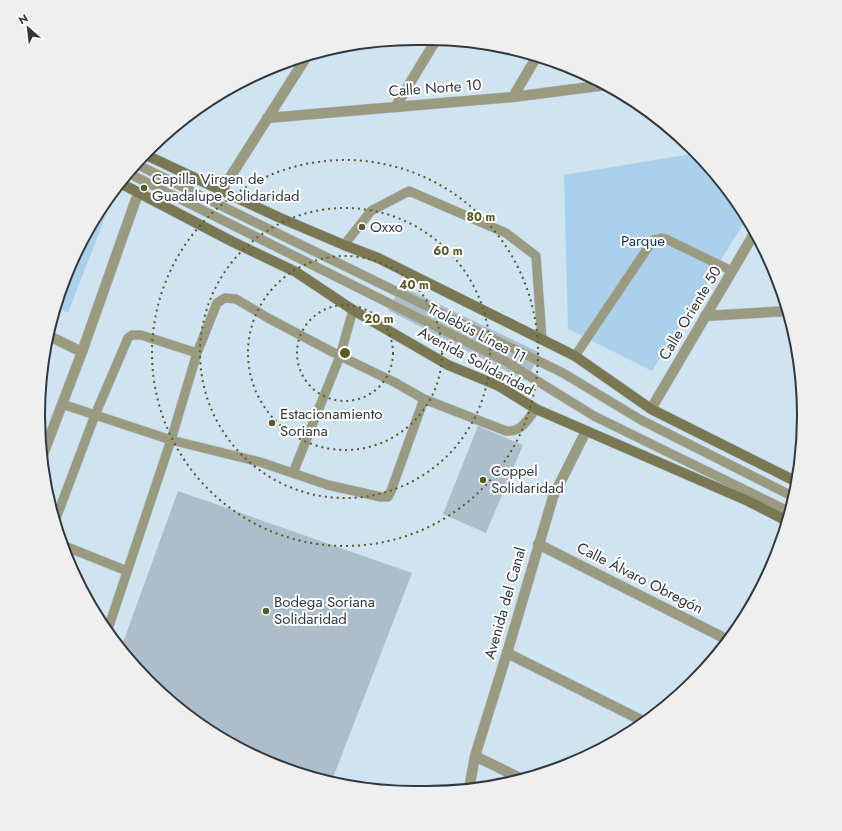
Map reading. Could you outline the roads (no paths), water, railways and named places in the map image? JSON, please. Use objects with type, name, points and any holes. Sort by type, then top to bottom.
[{"type":"street","points":[[396,106],[433,45]]},
{"type":"street","points":[[513,97],[534,61]]},
{"type":"street","points":[[222,190],[302,63]]},
{"type":"street","name":"Calle Norte 10","points":[[267,118],[513,97],[597,87]]},
{"type":"street","points":[[151,157],[278,217],[378,258],[575,356],[650,409],[792,479]]},
{"type":"street","name":"Avenida Solidaridad","points":[[125,186],[233,242],[296,272],[353,310],[448,365],[499,386],[536,409],[748,501],[782,518]]},
{"type":"street","points":[[46,445],[82,352],[136,199]]},
{"type":"street","name":"Calle Oriente 50","points":[[650,409],[751,237]]},
{"type":"street","points":[[705,316],[781,311]]},
{"type":"street","points":[[54,337],[82,352]]},
{"type":"street","name":"Avenida del Canal","points":[[470,783],[475,756],[507,653],[552,497],[586,431]]},
{"type":"street","name":"Calle Álvaro Obregón","points":[[538,544],[723,637]]},
{"type":"street","points":[[507,653],[639,719]]},
{"type":"street","points":[[475,756],[514,775]]},
{"type":"lane","name":"Trolebús Línea 11","points":[[141,167],[563,373],[641,420],[788,494]]},
{"type":"lane","name":"Trolebús Línea 11","points":[[133,176],[505,362],[594,416],[784,509]]},
{"type":"lane","points":[[344,245],[371,211],[409,191],[506,233],[536,256],[542,340]]},
{"type":"lane","points":[[575,356],[653,240],[661,238],[666,239],[732,271]]},
{"type":"lane","points":[[110,624],[171,440],[197,353],[217,303],[225,298],[236,299],[268,318],[340,356],[394,382],[424,399],[506,431],[513,432],[518,430],[536,409]]},
{"type":"lane","points":[[293,473],[340,356],[353,310]]},
{"type":"lane","points":[[58,512],[95,415],[126,342],[132,335],[141,335],[197,353]]},
{"type":"lane","points":[[62,404],[171,440],[260,462],[328,485],[381,497],[388,497],[424,399]]},
{"type":"lane","points":[[70,548],[127,571]]},
{"type":"place","name":"Capilla Virgen de Guadalupe Solidaridad","points":[[144,188]]},
{"type":"place","name":"Oxxo","points":[[362,227]]},
{"type":"place","name":"Estacionamiento Soriana","points":[[272,423]]},
{"type":"place","name":"Coppel Solidaridad","points":[[483,480]]},
{"type":"place","name":"Bodega Soriana Solidaridad","points":[[266,611]]},
{"type":"park label","name":"Parque","points":[[643,241]]}]
